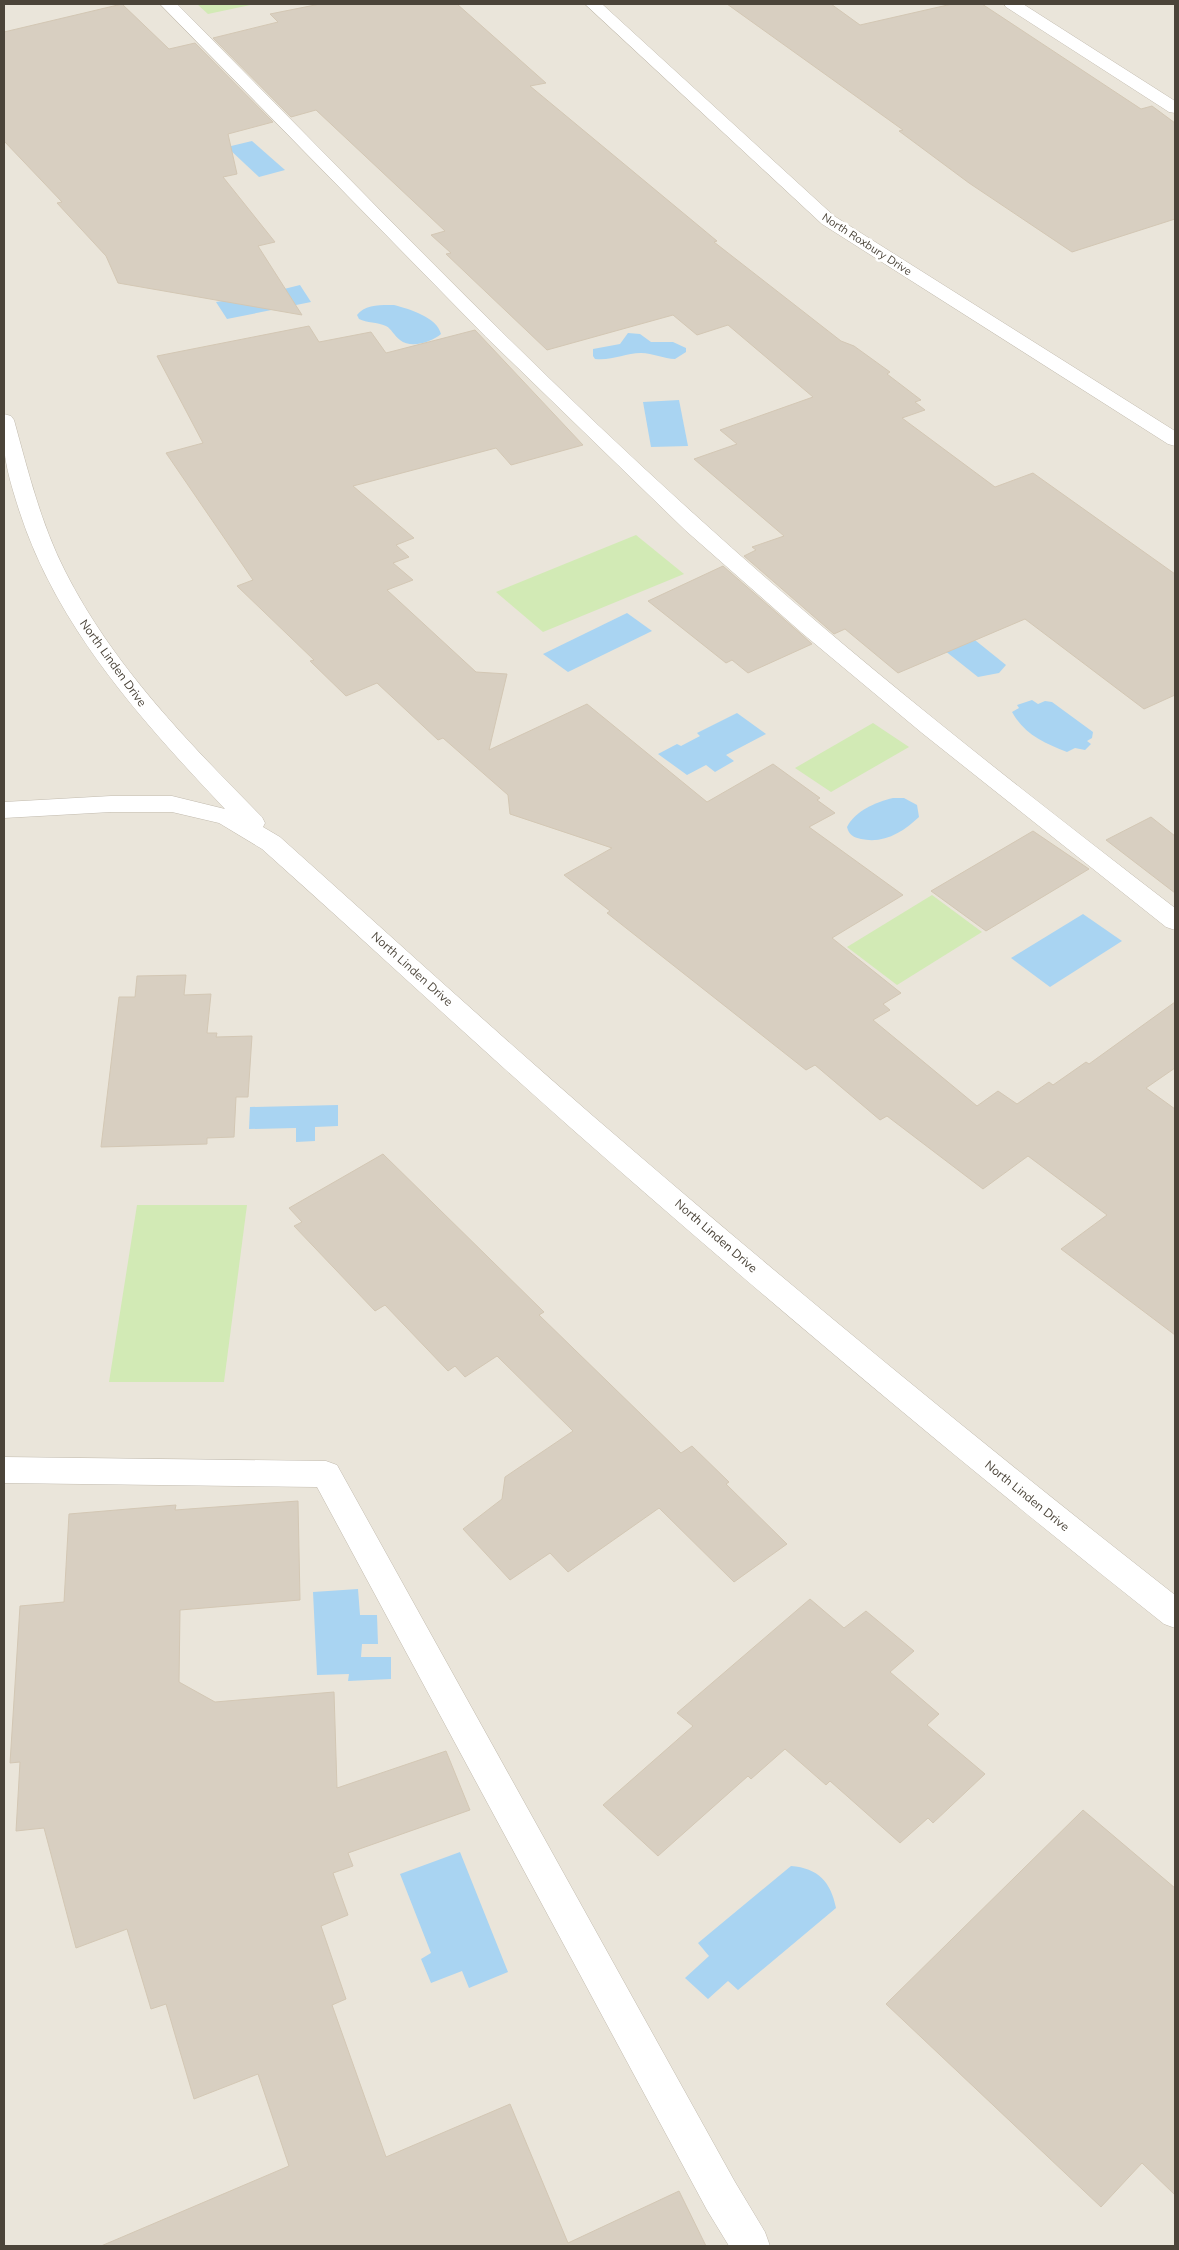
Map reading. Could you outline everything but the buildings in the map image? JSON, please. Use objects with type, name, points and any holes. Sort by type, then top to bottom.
[{"type":"street","points":[[168,4],[483,323],[694,526],[812,630],[950,745],[1175,921]]},
{"type":"street","name":"North Roxbury Drive","points":[[592,4],[828,220],[1175,440]]},
{"type":"street","points":[[1012,4],[1175,108]]},
{"type":"street","name":"North Linden Drive","points":[[4,420],[30,513],[54,572],[85,626],[159,726],[271,843],[582,1121],[784,1295],[1046,1513],[1175,1614]]},
{"type":"street","name":"North Linden Drive","points":[[4,810],[111,804],[172,804],[227,816],[271,843]]},
{"type":"street","points":[[4,1470],[326,1474],[716,2188],[751,2246]]},
{"type":"shaded area","points":[[4,4],[1175,4],[1175,2246],[4,2246]]},
{"type":"green space","points":[[197,4],[255,4],[208,14]]},
{"type":"green space","points":[[636,535],[684,574],[543,632],[496,592]]},
{"type":"green space","points":[[873,723],[909,747],[831,792],[795,768]]},
{"type":"green space","points":[[932,895],[982,932],[897,985],[847,947]]},
{"type":"green space","points":[[137,1205],[247,1205],[224,1382],[109,1382]]},
{"type":"water","points":[[252,141],[285,170],[259,177],[227,147]]},
{"type":"water","points":[[300,285],[311,302],[227,319],[216,302],[235,299],[238,304],[283,295],[280,290]]},
{"type":"water","points":[[394,305],[414,311],[428,318],[434,323],[441,334],[427,342],[405,343],[396,337],[386,326],[359,319],[357,315],[360,311],[369,307]]},
{"type":"water","points":[[628,333],[640,334],[651,342],[673,342],[686,348],[686,352],[675,359],[641,353],[607,359],[595,359],[593,349],[620,344]]},
{"type":"water","points":[[679,400],[688,446],[651,447],[643,402]]},
{"type":"water","points":[[627,613],[652,631],[568,672],[543,654]]},
{"type":"water","points":[[950,620],[1006,665],[999,673],[978,677],[920,631]]},
{"type":"water","points":[[1032,700],[1038,704],[1045,701],[1052,702],[1093,732],[1092,738],[1087,741],[1091,744],[1085,750],[1075,748],[1067,752],[1035,737],[1022,726],[1012,712],[1019,708],[1017,705]]},
{"type":"water","points":[[737,713],[766,734],[726,755],[734,761],[715,772],[706,765],[687,775],[658,754],[677,744],[681,746],[700,736],[697,733]]},
{"type":"water","points":[[893,798],[904,798],[917,805],[919,817],[893,836],[878,840],[858,838],[850,834],[847,827],[855,816],[873,805]]},
{"type":"water","points":[[1083,914],[1122,941],[1050,987],[1011,958]]},
{"type":"water","points":[[338,1105],[338,1126],[315,1127],[315,1141],[296,1142],[296,1128],[249,1129],[250,1107]]},
{"type":"water","points":[[358,1589],[360,1615],[377,1615],[378,1644],[362,1644],[361,1657],[391,1657],[391,1679],[348,1681],[349,1674],[317,1675],[313,1592]]},
{"type":"water","points":[[460,1852],[508,1972],[469,1988],[462,1971],[431,1983],[421,1959],[431,1953],[400,1874]]},
{"type":"water","points":[[791,1866],[809,1870],[822,1878],[831,1891],[836,1908],[738,1990],[728,1981],[708,1999],[685,1978],[709,1956],[698,1943]]}]
